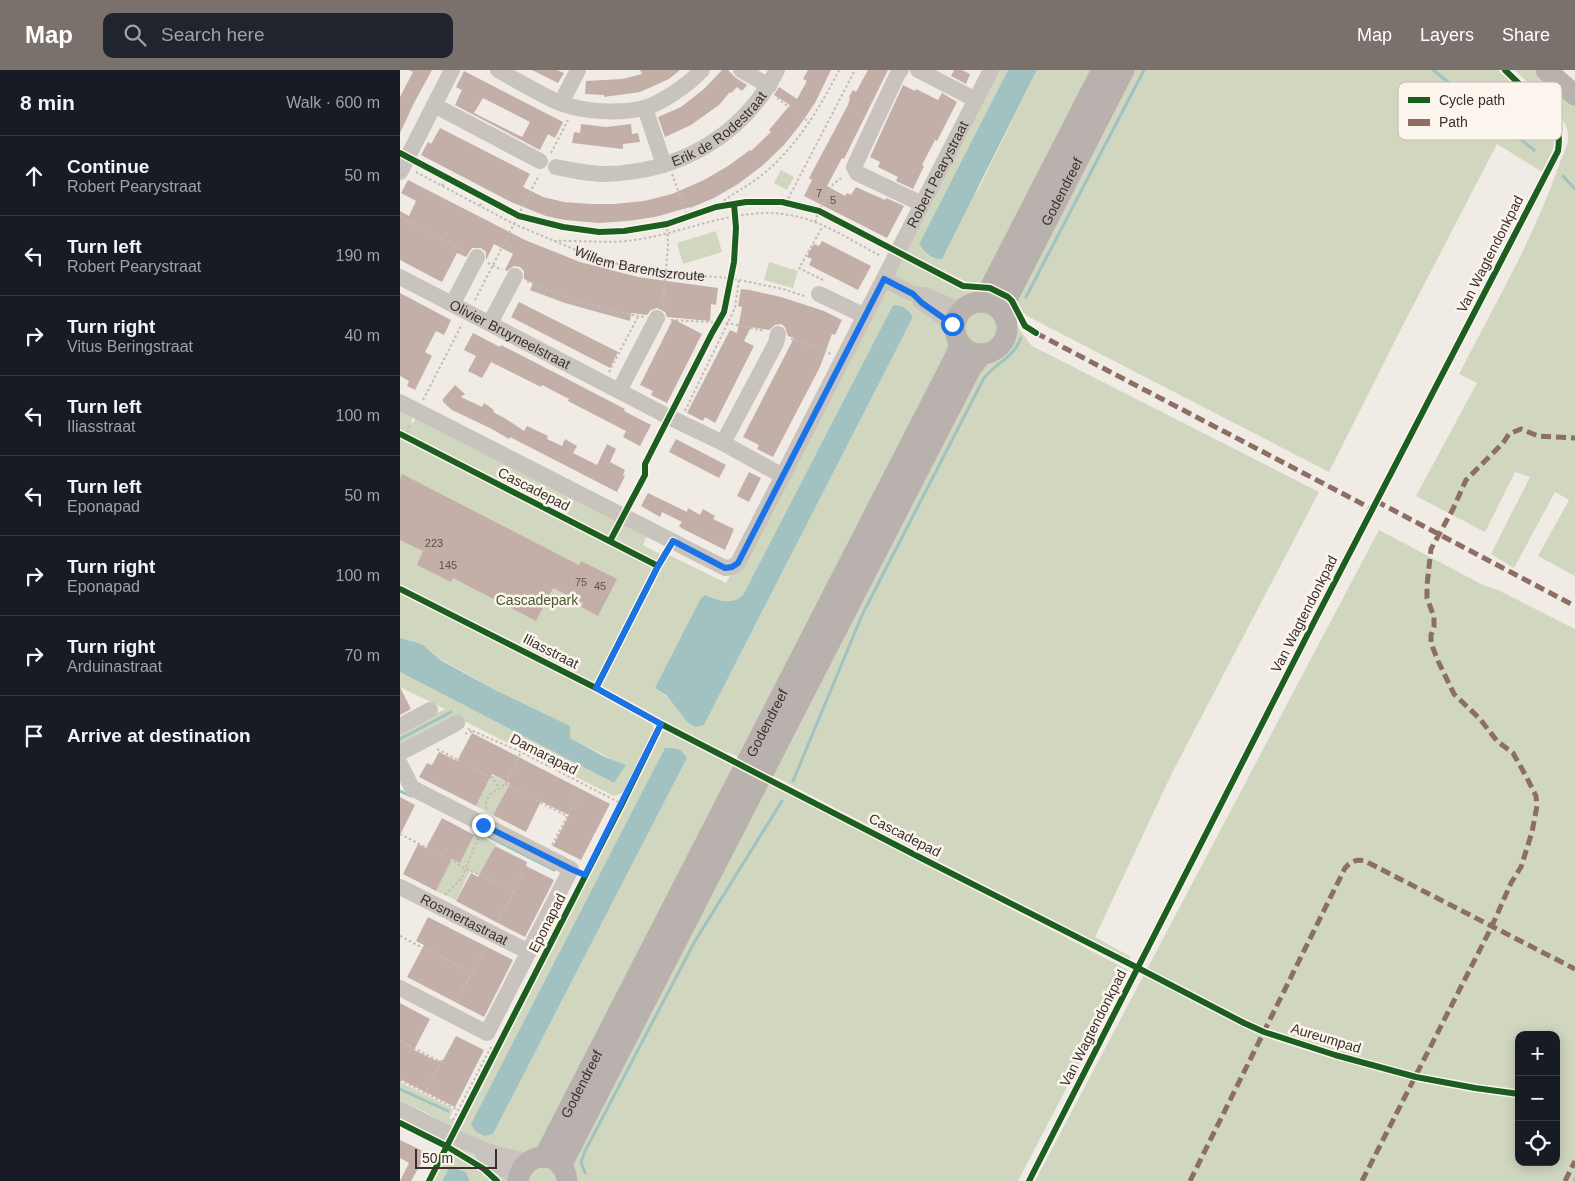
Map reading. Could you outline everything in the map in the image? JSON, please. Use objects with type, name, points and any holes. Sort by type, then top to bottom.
[{"type":"main road","name":"Godendreef","points":[[973,304],[990,288],[1102,70]]},
{"type":"main road","name":"Godendreef","points":[[1004,314],[1004,306],[1008,297],[1124,70]]},
{"type":"main road","points":[[1546,70],[1560,82]]},
{"type":"main road","points":[[1562,84],[1575,95]]},
{"type":"main road","points":[[973,304],[994,305],[1004,314],[1008,327],[1004,340],[995,350],[982,354],[969,351],[957,335],[958,316],[973,304]]},
{"type":"main road","name":"Godendreef","points":[[518,1180],[520,1172],[550,1166],[751,774],[954,359],[958,350],[957,335]]},
{"type":"main road","name":"Godendreef","points":[[751,774],[971,368],[982,354]]},
{"type":"street","points":[[402,169],[452,70]]},
{"type":"street","points":[[498,70],[568,105],[586,109],[614,111],[646,108],[676,91],[702,70]]},
{"type":"street","points":[[568,105],[578,70]]},
{"type":"street","name":"Erik de Rodestraat","points":[[740,70],[768,89]]},
{"type":"street","name":"Erik de Rodestraat","points":[[434,105],[546,165],[604,174],[648,170],[666,165],[707,146],[728,131],[751,110],[768,89],[778,70]]},
{"type":"street","points":[[901,70],[854,165],[854,170],[922,204]]},
{"type":"street","points":[[918,70],[976,100]]},
{"type":"street","name":"Robert Pearystraat","points":[[418,411],[725,568],[732,567],[738,563],[991,70]]},
{"type":"street","name":"Erik de Rodestraat","points":[[646,108],[666,165]]},
{"type":"street","points":[[453,303],[477,257]]},
{"type":"street","points":[[490,323],[514,276]]},
{"type":"street","name":"Olivier Bruyneelstraat","points":[[400,277],[723,443],[783,476]]},
{"type":"street","points":[[884,279],[913,294],[922,303],[948,320],[957,335]]},
{"type":"street","points":[[819,294],[865,316]]},
{"type":"street","points":[[913,294],[924,295],[954,308],[973,304]]},
{"type":"street","points":[[619,391],[659,319]]},
{"type":"street","points":[[723,443],[776,342],[778,334]]},
{"type":"street","points":[[400,402],[418,411]]},
{"type":"street","points":[[400,726],[430,710]]},
{"type":"street","points":[[400,753],[458,731]]},
{"type":"street","points":[[400,764],[412,788],[571,869],[528,952],[494,1037],[400,988]]},
{"type":"street","name":"Rosmertastraat","points":[[400,887],[528,952]]},
{"type":"street","points":[[400,1109],[472,1145],[515,1159],[550,1166]]},
{"type":"street","points":[[472,1145],[491,1161],[510,1172],[518,1180]]},
{"type":"path","points":[[794,205],[784,203],[855,70]]},
{"type":"path","points":[[768,89],[809,122]]},
{"type":"path","points":[[413,441],[402,435],[418,411],[546,165],[568,105]]},
{"type":"path","points":[[666,165],[688,217]]},
{"type":"path","points":[[815,222],[833,184],[854,170]]},
{"type":"path","points":[[440,174],[454,181]]},
{"type":"path","points":[[442,186],[447,177]]},
{"type":"path","points":[[477,193],[493,202]]},
{"type":"path","points":[[480,206],[484,197]]},
{"type":"path","points":[[810,209],[828,216]]},
{"type":"path","points":[[511,211],[519,216],[528,218]]},
{"type":"path","points":[[681,219],[697,214]]},
{"type":"path","points":[[400,217],[514,276],[575,300],[623,314],[659,319],[728,323],[778,334],[813,346],[842,359]]},
{"type":"path","points":[[659,226],[674,222]]},
{"type":"path","points":[[659,319],[666,273],[667,224]]},
{"type":"path","points":[[819,294],[825,281],[799,268],[823,226]]},
{"type":"path","points":[[730,286],[732,270]]},
{"type":"path","points":[[680,421],[735,308],[739,280]]},
{"type":"path","points":[[604,383],[638,317]]},
{"type":"path","points":[[458,731],[473,730]]},
{"type":"path","points":[[444,745],[437,749],[493,778],[499,788]]},
{"type":"path","points":[[505,784],[567,816]]},
{"type":"path","points":[[617,813],[626,796]]},
{"type":"path","points":[[545,843],[552,847],[576,798]]},
{"type":"path","points":[[400,834],[514,892]]},
{"type":"path","points":[[493,934],[524,872]]},
{"type":"path","points":[[400,936],[472,973]]},
{"type":"path","points":[[450,1013],[483,952]]},
{"type":"path","points":[[449,1134],[458,1110],[494,1037]]},
{"type":"path","points":[[449,1134],[494,1037]]},
{"type":"path","points":[[400,1041],[440,1062],[425,1093]]},
{"type":"path","points":[[400,1080],[458,1110]]},
{"type":"green space","points":[[994,70],[1008,70],[919,244],[927,255],[934,259],[980,186],[1037,70],[1098,70],[988,285],[971,284],[902,251]]},
{"type":"green space","points":[[1126,70],[1498,70],[1511,82],[1398,82],[1398,140],[1554,140],[1551,154],[1542,172],[1497,144],[1329,472],[1027,316],[1011,297]]},
{"type":"green space","points":[[1515,70],[1535,70],[1549,82],[1527,82]]},
{"type":"green space","points":[[1562,93],[1575,104],[1575,576],[1538,556],[1569,500],[1555,492],[1514,568],[1491,554],[1530,477],[1515,472],[1485,532],[1416,496],[1477,383],[1459,374],[1538,219],[1567,144],[1568,134],[1562,119]]},
{"type":"green space","points":[[781,170],[794,177],[787,190],[774,183]]},
{"type":"green space","points":[[716,231],[722,252],[683,264],[677,243]]},
{"type":"green space","points":[[902,257],[961,288],[981,290],[975,298],[959,304],[893,278]]},
{"type":"green space","points":[[769,262],[798,271],[793,288],[764,280]]},
{"type":"green space","name":"Cascadepark","points":[[884,289],[891,289],[937,318],[949,334],[951,346],[744,760],[728,752],[726,754],[642,710],[638,716],[652,723],[655,733],[626,791],[614,796],[460,719],[400,749],[400,732],[445,709],[400,687],[400,672],[614,783],[625,766],[570,738],[497,691],[442,660],[422,644],[400,638],[400,406],[414,414],[411,422],[413,423],[417,415],[620,519],[614,530],[617,531],[623,520],[648,533],[643,545],[667,558],[669,555],[726,583],[730,576],[736,574],[880,293]],"holes":[[[893,305],[905,308],[913,317],[704,725],[687,722],[673,703],[655,688],[705,595],[729,601],[743,595]]]},
{"type":"green space","points":[[1010,308],[1019,329],[1032,346],[1319,492],[1172,773],[1095,937],[1131,957],[1129,960],[766,772],[986,359],[1002,351],[1006,346],[1011,333]]},
{"type":"green space","points":[[980,310],[993,315],[998,328],[993,341],[980,346],[967,341],[962,328],[967,315]]},
{"type":"green space","points":[[1379,530],[1483,585],[1498,590],[1575,629],[1575,1181],[1035,1181]]},
{"type":"green space","points":[[664,729],[738,769],[547,1142],[526,1155],[457,1132]],"holes":[[[683,751],[687,758],[493,1134],[485,1136]]]},
{"type":"green space","points":[[514,754],[522,759],[493,815],[476,806],[492,775],[501,779]]},
{"type":"green space","points":[[763,779],[1128,970],[1018,1181],[578,1181],[574,1171],[573,1160]]},
{"type":"green space","points":[[475,833],[496,844],[480,876],[470,871],[456,900],[436,891],[452,859],[460,862]]},
{"type":"green space","points":[[400,1082],[453,1109],[449,1118],[456,1122],[452,1130],[429,1114],[400,1100]]},
{"type":"green space","points":[[453,1142],[509,1176],[512,1181],[502,1181],[497,1174],[453,1146]]},
{"type":"green space","points":[[449,1153],[456,1154],[494,1181],[470,1181],[466,1172],[449,1168],[442,1181],[434,1181]]},
{"type":"green space","points":[[547,1164],[560,1181],[524,1181],[526,1173]]},
{"type":"water","points":[[1008,70],[1037,70],[942,259],[931,257],[919,244]]},
{"type":"water","points":[[893,305],[905,308],[913,317],[704,725],[695,727],[687,722],[666,695],[655,688],[701,598],[705,595],[729,601],[743,595]]},
{"type":"water","points":[[400,638],[422,644],[442,661],[497,691],[570,726],[570,738],[605,757],[626,765],[614,783],[400,672]]},
{"type":"water","points":[[665,748],[678,749],[687,758],[493,1134],[485,1136],[476,1132],[471,1124]]},
{"type":"water","points":[[449,1168],[466,1172],[470,1181],[442,1181]]},
{"type":"building","points":[[409,70],[432,70],[400,133],[400,97],[413,72]]},
{"type":"building","points":[[532,70],[557,70],[564,73],[558,83]]},
{"type":"building","points":[[640,70],[680,70],[669,79],[640,92],[604,97],[604,95],[585,94],[586,81],[622,79],[642,74]]},
{"type":"building","points":[[722,70],[728,70],[747,85],[742,91],[737,87],[730,92],[719,105],[691,125],[665,137],[658,117],[681,107],[704,89]]},
{"type":"building","points":[[808,70],[831,70],[815,103],[783,146],[762,166],[738,184],[714,198],[690,208],[655,217],[599,223],[546,216],[511,202],[421,155],[428,142],[431,144],[440,128],[530,174],[523,187],[543,197],[564,202],[591,204],[644,201],[672,194],[704,180],[751,151],[771,132],[769,130],[790,105],[774,95],[779,87],[797,99],[807,81],[803,79]]},
{"type":"building","points":[[868,70],[888,70],[844,159],[842,158],[827,186],[845,196],[847,193],[851,195],[856,187],[904,206],[887,238],[804,196],[812,180],[809,178],[848,105],[849,97],[853,90],[856,92]]},
{"type":"building","points":[[954,70],[962,70],[970,74],[966,84],[951,76]]},
{"type":"building","points":[[464,71],[563,122],[555,138],[548,134],[540,150],[455,105],[462,90],[456,87]],"holes":[[[483,98],[530,122],[522,137],[474,113]]]},
{"type":"building","points":[[903,85],[938,100],[942,93],[957,102],[922,165],[924,166],[913,189],[896,181],[898,177],[878,167],[880,162],[870,157]]},
{"type":"building","points":[[581,124],[606,127],[631,124],[632,134],[638,133],[640,142],[623,144],[623,149],[572,143],[574,132],[580,133]]},
{"type":"building","points":[[408,180],[525,240],[580,262],[638,277],[718,288],[716,305],[711,304],[710,321],[667,317],[665,312],[657,308],[651,310],[647,315],[631,313],[630,321],[565,303],[530,290],[533,283],[524,279],[524,271],[520,267],[514,266],[507,271],[505,270],[513,254],[494,244],[486,260],[486,252],[481,248],[472,248],[466,257],[457,253],[442,282],[400,260],[400,211],[409,216],[416,201],[401,193]]},
{"type":"building","points":[[822,241],[871,266],[858,290],[809,265],[812,259],[807,257],[809,252],[814,244],[819,246]]},
{"type":"building","points":[[741,289],[781,297],[824,311],[842,320],[835,335],[832,334],[820,367],[773,457],[757,449],[759,445],[743,437],[794,338],[788,336],[785,327],[781,324],[775,325],[769,330],[751,327],[744,341],[754,346],[715,423],[705,417],[703,421],[687,413],[730,330],[737,333],[742,307],[738,306]]},
{"type":"building","points":[[400,293],[451,320],[444,335],[436,331],[425,352],[432,356],[415,390],[407,386],[409,381],[400,376]]},
{"type":"building","points":[[519,302],[618,352],[610,368],[511,317]]},
{"type":"building","points":[[673,319],[702,334],[667,403],[651,395],[653,391],[640,385]]},
{"type":"building","points":[[473,333],[500,347],[501,345],[571,381],[651,425],[640,446],[623,437],[626,431],[568,401],[569,399],[542,385],[541,387],[491,362],[482,378],[468,371],[476,356],[464,350]]},
{"type":"building","points":[[455,385],[465,394],[461,397],[482,407],[484,403],[494,410],[493,412],[524,431],[527,426],[548,436],[547,439],[562,446],[565,439],[577,446],[573,453],[597,465],[607,444],[616,449],[610,462],[625,470],[623,475],[625,476],[617,492],[510,437],[509,439],[452,410],[443,402],[443,399]]},
{"type":"building","points":[[676,439],[726,465],[719,478],[669,452]]},
{"type":"building","points":[[749,472],[761,478],[749,502],[737,496]]},
{"type":"building","points":[[402,474],[579,565],[581,561],[617,579],[598,616],[581,607],[583,603],[553,588],[536,621],[453,578],[451,582],[417,565],[423,551],[400,540],[400,479]]},
{"type":"building","points":[[648,493],[687,512],[688,508],[700,515],[703,509],[715,516],[713,519],[734,529],[725,550],[683,529],[679,526],[682,522],[662,512],[660,517],[641,506]]},
{"type":"building","points":[[400,687],[411,709],[400,715]]},
{"type":"building","points":[[472,733],[610,804],[581,860],[553,846],[569,815],[541,801],[526,832],[493,815],[510,783],[492,774],[476,806],[419,777],[427,763],[432,765],[439,752],[457,761]]},
{"type":"building","points":[[400,797],[415,805],[400,835]]},
{"type":"building","points":[[442,818],[474,835],[460,863],[452,859],[436,891],[403,874],[418,844],[426,848]]},
{"type":"building","points":[[495,846],[527,862],[526,866],[554,880],[525,937],[456,901],[471,873],[478,877]]},
{"type":"building","points":[[428,917],[513,960],[484,1017],[407,977],[424,945],[416,941]]},
{"type":"building","points":[[400,1003],[430,1019],[414,1050],[437,1061],[443,1060],[456,1036],[484,1050],[455,1107],[400,1079]]},
{"type":"building","points":[[400,1140],[427,1153],[411,1181],[400,1181],[409,1163],[400,1158]]},
{"type":"waterway","points":[[1026,297],[1144,70]]},
{"type":"waterway","points":[[1433,70],[1448,82]]},
{"type":"waterway","points":[[1521,140],[1534,150]]},
{"type":"waterway","points":[[1563,176],[1575,189]]},
{"type":"waterway","points":[[793,781],[863,613],[984,378],[1014,350],[1021,338]]},
{"type":"waterway","points":[[400,739],[451,712]]},
{"type":"waterway","points":[[400,791],[411,796]]},
{"type":"waterway","points":[[585,1173],[581,1162],[585,1151],[695,941],[782,801]]},
{"type":"waterway","points":[[489,837],[554,870]]},
{"type":"waterway","points":[[400,1089],[448,1111]]},
{"type":"marked path","points":[[1036,333],[1372,509]]},
{"type":"marked path","points":[[1362,1181],[1492,926],[1511,883],[1521,867],[1532,832],[1537,806],[1536,796],[1513,753],[1497,741],[1480,719],[1454,694],[1438,661],[1431,643],[1434,617],[1427,598],[1431,549],[1453,509],[1466,480],[1503,443],[1509,434],[1521,429],[1538,436],[1575,438]]},
{"type":"marked path","points":[[1376,501],[1575,606]]},
{"type":"marked path","points":[[1190,1181],[1345,868],[1352,862],[1357,860],[1365,861],[1575,969]]},
{"type":"marked path","points":[[1565,1181],[1575,1161]]},
{"type":"cycle path","name":"Van Wagtendonkpad","points":[[1505,70],[1517,82]]},
{"type":"cycle path","name":"Van Wagtendonkpad","points":[[1029,1181],[1315,620],[1558,151],[1559,140]]},
{"type":"cycle path","points":[[400,153],[519,216],[563,227],[599,232],[624,231],[667,224],[716,207],[746,202],[782,202],[819,211],[963,286],[990,288],[1008,297],[1025,326],[1036,333]]},
{"type":"cycle path","points":[[610,541],[645,475],[645,464],[724,312],[734,262],[736,228],[734,204]]},
{"type":"cycle path","name":"Cascadepad","points":[[400,434],[658,566]]},
{"type":"cycle path","name":"Iliasstraat","points":[[400,589],[596,688],[658,566],[673,541]]},
{"type":"cycle path","name":"Eponapad","points":[[429,1181],[661,724],[596,688]]},
{"type":"cycle path","name":"Cascadepad","points":[[661,724],[1264,1032],[1335,1055],[1416,1077],[1515,1093]]},
{"type":"cycle path","points":[[400,1123],[446,1146],[484,1169],[497,1181]]},
{"type":"route","points":[[483,825],[585,875],[661,724],[641,711],[596,688],[658,566],[673,541],[725,568],[732,567],[738,563],[884,279],[913,294],[922,303],[952,324]]}]
